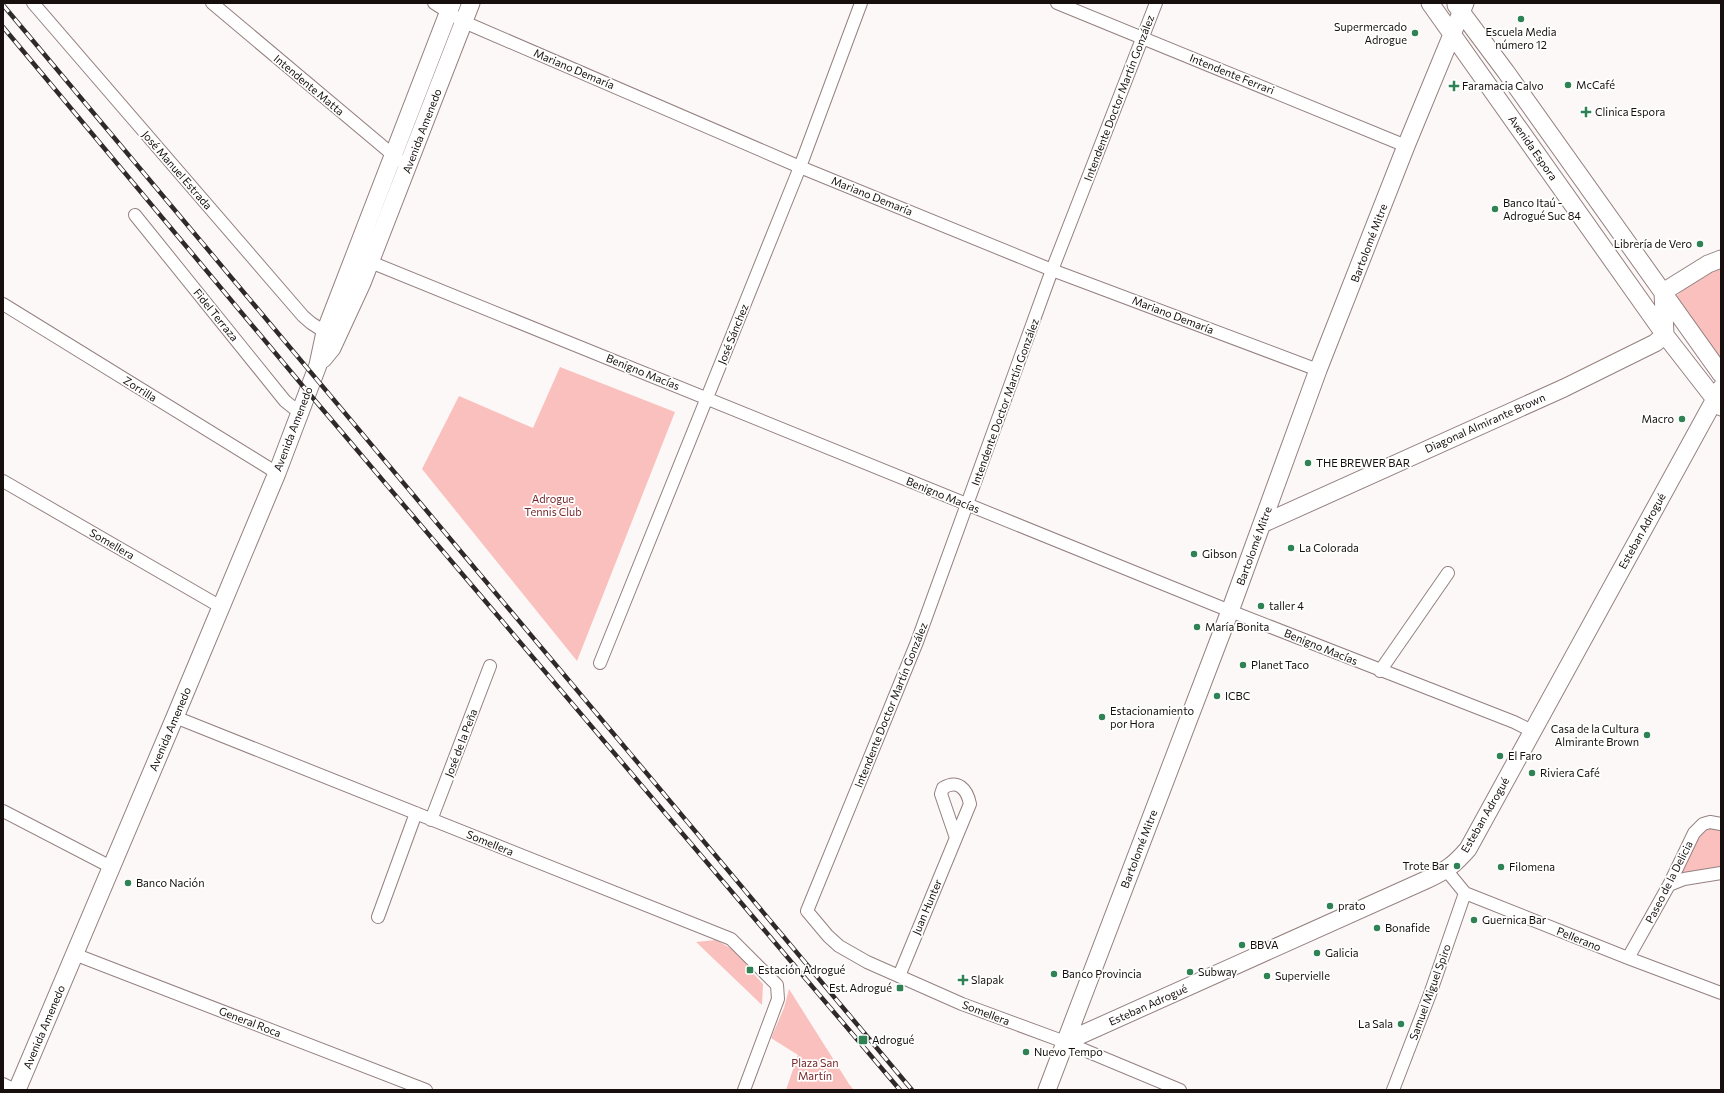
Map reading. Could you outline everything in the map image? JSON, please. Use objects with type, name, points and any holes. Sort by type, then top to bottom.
[{"type":"street","name":"José Manuel Estrada","points":[[33,3],[303,316],[325,332]]},
{"type":"street","name":"Intendente Matta","points":[[212,3],[407,167]]},
{"type":"street","name":"Mariano Demaría","points":[[434,3],[450,8],[464,22],[800,167],[1052,270],[1318,370]]},
{"type":"street","name":"Avenida Amenedo","points":[[318,365],[332,348],[371,262],[471,3]]},
{"type":"street","name":"José Sánchez","points":[[600,663],[800,167],[861,3]]},
{"type":"street","name":"Intendente Ferrari","points":[[1057,3],[1406,146]]},
{"type":"street","name":"Intendente Doctor Martín González","points":[[808,911],[917,642],[968,505],[1052,270],[1156,3]]},
{"type":"street","name":"Avenida Espora","points":[[1430,3],[1665,335],[1719,399]]},
{"type":"street","name":"Avenida Espora","points":[[1460,6],[1721,374]]},
{"type":"street","name":"Bartolomé Mitre","points":[[1047,1090],[1230,611],[1318,370],[1406,146],[1453,35],[1460,6]]},
{"type":"street","name":"Avenida Amenedo","points":[[16,1090],[175,717],[276,473],[318,365],[325,332],[450,8]]},
{"type":"street","name":"Fidel Terraza","points":[[135,215],[285,400],[300,413]]},
{"type":"street","name":"Benigno Macías","points":[[355,256],[1230,611],[1380,671],[1514,722],[1532,731]]},
{"type":"street","points":[[1665,335],[1663,292],[1708,264],[1721,259]]},
{"type":"street","name":"Zorrilla","points":[[3,304],[276,473]]},
{"type":"street","name":"Diagonal Almirante Brown","points":[[1262,524],[1564,388],[1655,343],[1665,335]]},
{"type":"street","name":"Esteban Adrogué","points":[[1065,1042],[1447,871],[1468,849],[1532,731],[1719,399]]},
{"type":"street","name":"Somellera","points":[[3,481],[221,607]]},
{"type":"street","points":[[1380,671],[1448,573]]},
{"type":"street","name":"José de la Peña","points":[[431,820],[490,666]]},
{"type":"street","name":"Somellera","points":[[175,717],[731,939],[777,985],[778,999],[744,1090]]},
{"type":"street","points":[[3,811],[111,867]]},
{"type":"street","points":[[378,917],[416,813]]},
{"type":"street","name":"Paseo de la Delicia","points":[[1628,958],[1669,885],[1694,833],[1703,824],[1710,822],[1721,824]]},
{"type":"street","name":"Juan Hunter","points":[[899,976],[956,838]]},
{"type":"street","name":"Pellerano","points":[[1447,871],[1466,893],[1628,958],[1721,993]]},
{"type":"street","points":[[1669,885],[1684,879],[1721,873]]},
{"type":"street","name":"Samuel Miguel Spiro","points":[[1393,1090],[1430,994],[1466,893]]},
{"type":"street","name":"Somellera","points":[[808,911],[828,936],[839,946],[867,962],[962,1004],[1065,1042],[1180,1090]]},
{"type":"street","name":"General Roca","points":[[74,954],[426,1090]]},
{"type":"street","points":[[3,1084],[16,1090]]},
{"type":"green space","points":[[1721,268],[1721,363],[1675,297],[1697,278]]},
{"type":"green space","name":"Adrogue Tennis Club","points":[[560,367],[675,412],[577,661],[422,469],[459,396],[533,428]]},
{"type":"green space","points":[[1714,827],[1721,829],[1721,867],[1679,875],[1696,840],[1707,830]]},
{"type":"green space","points":[[716,940],[732,949],[743,959],[750,970],[763,984],[762,1005],[696,942]]},
{"type":"green space","name":"Plaza San Martín","points":[[789,989],[854,1090],[786,1090],[798,1055],[771,1038],[784,1008]]},
{"type":"railway","points":[[3,5],[912,1090]]},
{"type":"railway","points":[[3,27],[307,391],[900,1090]]},
{"type":"place","name":"Escuela Media número 12","points":[[1521,19]]},
{"type":"place","name":"Supermercado Adrogue","points":[[1415,33]]},
{"type":"place","name":"McCafé","points":[[1568,85]]},
{"type":"place","name":"Faramacia Calvo","points":[[1454,86]]},
{"type":"place","name":"Clinica Espora","points":[[1586,112]]},
{"type":"place","name":"Banco Itaú - Adrogué Suc 84","points":[[1495,209]]},
{"type":"place","name":"Librería de Vero","points":[[1700,244]]},
{"type":"place","name":"Macro","points":[[1682,419]]},
{"type":"place","name":"THE BREWER BAR","points":[[1308,463]]},
{"type":"place","name":"La Colorada","points":[[1291,548]]},
{"type":"place","name":"Gibson","points":[[1194,554]]},
{"type":"place","name":"taller 4","points":[[1261,606]]},
{"type":"place","name":"María Bonita","points":[[1197,627]]},
{"type":"place","name":"Planet Taco","points":[[1243,665]]},
{"type":"place","name":"ICBC","points":[[1217,696]]},
{"type":"place","name":"Estacionamiento por Hora","points":[[1102,717]]},
{"type":"place","name":"Casa de la Cultura Almirante Brown","points":[[1647,735]]},
{"type":"place","name":"El Faro","points":[[1500,756]]},
{"type":"place","name":"Riviera Café","points":[[1532,773]]},
{"type":"place","name":"Trote Bar","points":[[1457,866]]},
{"type":"place","name":"Filomena","points":[[1501,867]]},
{"type":"place","name":"Banco Nación","points":[[128,883]]},
{"type":"place","name":"prato","points":[[1330,906]]},
{"type":"place","name":"Guernica Bar","points":[[1474,920]]},
{"type":"place","name":"Bonafide","points":[[1377,928]]},
{"type":"place","name":"BBVA","points":[[1242,945]]},
{"type":"place","name":"Galicia","points":[[1317,953]]},
{"type":"place","name":"Estación Adrogué","points":[[750,970]]},
{"type":"place","name":"Subway","points":[[1190,972]]},
{"type":"place","name":"Banco Provincia","points":[[1054,974]]},
{"type":"place","name":"Supervielle","points":[[1267,976]]},
{"type":"place","name":"Slapak","points":[[963,980]]},
{"type":"place","name":"Est. Adrogué","points":[[900,988]]},
{"type":"place","name":"La Sala","points":[[1401,1024]]},
{"type":"place","name":"Adrogué","points":[[863,1040]]},
{"type":"place","name":"Nuevo Tempo","points":[[1026,1052]]}]
